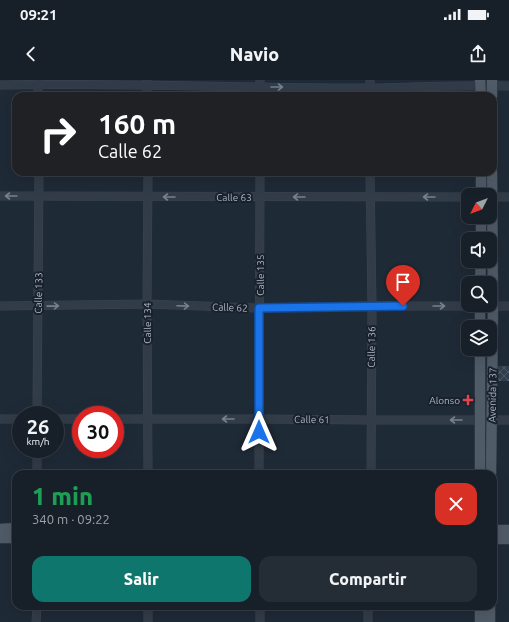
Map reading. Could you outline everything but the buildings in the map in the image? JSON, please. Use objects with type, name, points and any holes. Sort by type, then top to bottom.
[{"type":"main road","points":[[481,176],[481,188]]},
{"type":"main road","name":"Avenida 137","points":[[491,188],[492,176]]},
{"type":"main road","name":"Avenida 137","points":[[491,224],[492,276]]},
{"type":"main road","name":"Avenida 137","points":[[491,470],[493,312]]},
{"type":"main road","name":"Avenida 137","points":[[480,356],[480,470]]},
{"type":"main road","points":[[0,529],[12,528]]},
{"type":"main road","points":[[497,530],[509,530]]},
{"type":"main road","points":[[0,538],[12,538]]},
{"type":"main road","points":[[497,539],[509,539]]},
{"type":"main road","points":[[480,610],[480,622]]},
{"type":"main road","points":[[490,610],[490,622]]},
{"type":"street","points":[[0,85],[38,82],[147,82],[370,88],[509,86]]},
{"type":"street","name":"Calle 133","points":[[37,406],[39,176]]},
{"type":"street","name":"Calle 134","points":[[148,176],[148,470]]},
{"type":"street","name":"Calle 135","points":[[259,470],[260,176]]},
{"type":"street","name":"Calle 136","points":[[370,176],[372,306],[371,470]]},
{"type":"street","name":"Calle 63","points":[[0,196],[461,197]]},
{"type":"street","points":[[497,197],[509,197]]},
{"type":"street","name":"Calle 62","points":[[0,306],[147,304],[259,308],[461,305]]},
{"type":"street","name":"Calle 62","points":[[497,306],[509,306]]},
{"type":"street","points":[[0,419],[12,419]]},
{"type":"street","name":"Calle 61","points":[[124,419],[509,420]]},
{"type":"street","points":[[37,458],[37,470]]},
{"type":"street","points":[[36,610],[36,622]]},
{"type":"street","points":[[148,610],[148,622]]},
{"type":"street","points":[[260,610],[260,622]]},
{"type":"street","points":[[368,610],[368,622]]},
{"type":"place","name":"Alonso","points":[[468,400]]},
{"type":"route","points":[[259,432],[259,308],[403,306]]}]
